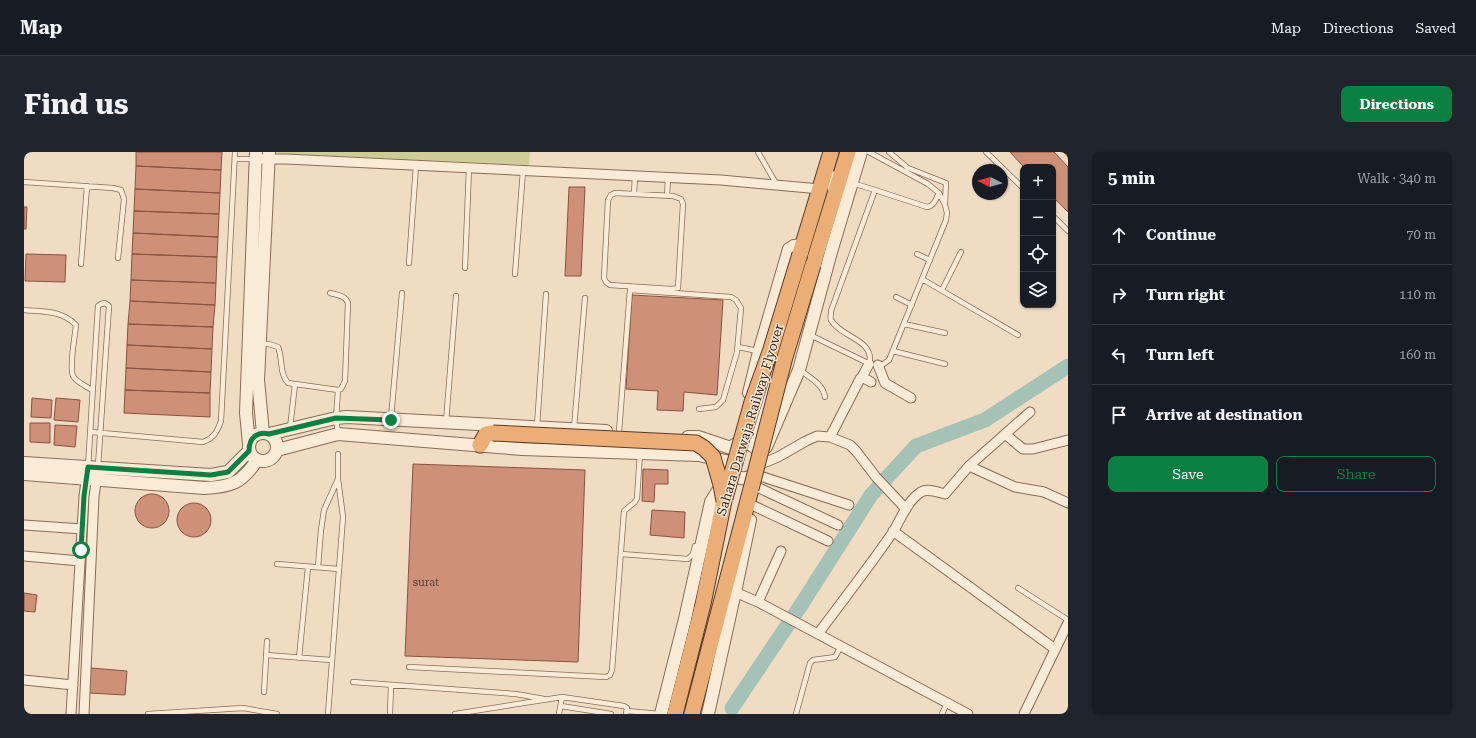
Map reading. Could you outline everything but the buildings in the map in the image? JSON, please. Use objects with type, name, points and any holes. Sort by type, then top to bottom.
[{"type":"highway","name":"Sahara Darwaja Railway Flyover","points":[[675,714],[703,604],[717,501],[771,349],[802,249],[826,192],[831,152]]},
{"type":"highway","name":"Sahara Darwaja Railway Flyover","points":[[692,714],[785,357],[813,265],[824,250],[848,152]]},
{"type":"highway","points":[[480,445],[486,434],[493,433],[696,443],[723,464],[721,485],[717,501]]},
{"type":"street","points":[[277,450],[338,434],[522,449],[698,454],[723,464],[734,476],[740,478],[752,476],[772,436],[799,370],[808,334],[824,250],[851,183],[861,152]]},
{"type":"street","points":[[269,156],[258,380],[266,433],[274,438],[277,443],[277,450],[275,456],[270,460],[264,461],[258,460],[252,456],[249,448],[246,413],[256,156],[269,156],[298,156],[416,166],[721,180],[777,185],[826,192]]},
{"type":"street","points":[[660,714],[717,501],[723,464],[728,452],[734,446],[789,249],[794,246],[802,249]]},
{"type":"street","points":[[830,436],[860,378],[862,378],[874,364],[885,383],[911,398]]},
{"type":"street","points":[[862,378],[872,382]]},
{"type":"street","points":[[818,634],[893,531],[906,509],[917,495],[922,491],[927,490],[945,494],[969,466],[1030,412]]},
{"type":"street","points":[[24,474],[221,474],[228,472],[249,448],[252,438],[257,434],[336,418],[574,429],[698,437],[734,446],[747,443],[757,466],[838,525]]},
{"type":"street","points":[[1005,434],[1023,449],[1033,449],[1068,440]]},
{"type":"street","points":[[757,466],[778,457],[817,436],[830,436],[850,445],[876,477],[888,488],[906,509]]},
{"type":"street","points":[[24,463],[204,488],[222,488],[233,485],[245,477],[258,460]]},
{"type":"street","points":[[757,466],[849,505]]},
{"type":"street","points":[[708,714],[752,506],[757,466]]},
{"type":"street","points":[[969,466],[1015,487],[1044,492],[1068,503]]},
{"type":"street","points":[[71,714],[82,529],[92,473]]},
{"type":"street","points":[[84,714],[94,497],[92,473]]},
{"type":"street","points":[[752,506],[828,541]]},
{"type":"street","points":[[24,525],[82,529]]},
{"type":"street","points":[[893,531],[1055,650]]},
{"type":"street","points":[[81,550],[92,551]]},
{"type":"street","points":[[758,602],[781,551]]},
{"type":"street","points":[[24,556],[80,561]]},
{"type":"street","points":[[735,592],[758,602],[968,714]]},
{"type":"street","points":[[1024,714],[1068,622]]},
{"type":"street","points":[[24,680],[73,685]]},
{"type":"lane","points":[[91,432],[203,442],[210,440],[216,434],[221,421],[235,152]]},
{"type":"lane","points":[[758,152],[777,185]]},
{"type":"lane","points":[[826,192],[838,174],[845,152]]},
{"type":"lane","points":[[808,334],[874,364],[882,365],[889,360],[946,220],[947,213],[940,193],[928,184],[869,152]]},
{"type":"lane","points":[[889,152],[908,168],[946,183],[945,205]]},
{"type":"lane","points":[[986,152],[1020,185]]},
{"type":"lane","points":[[235,159],[256,156]]},
{"type":"lane","points":[[409,264],[416,166]]},
{"type":"lane","points":[[465,268],[468,168]]},
{"type":"lane","points":[[826,192],[833,168]]},
{"type":"lane","points":[[515,274],[523,171]]},
{"type":"lane","points":[[634,194],[635,176]]},
{"type":"lane","points":[[667,196],[668,178]]},
{"type":"lane","points":[[24,182],[113,188],[121,190],[124,199],[118,258]]},
{"type":"lane","points":[[851,183],[927,207],[934,202],[940,193]]},
{"type":"lane","points":[[81,264],[87,186]]},
{"type":"lane","points":[[874,364],[867,348],[836,326],[830,319],[830,311],[875,190]]},
{"type":"lane","points":[[615,194],[634,194],[667,196],[681,199],[678,288],[671,289],[610,285],[604,278],[608,200],[611,195],[615,194]]},
{"type":"lane","points":[[1056,219],[1068,231]]},
{"type":"lane","points":[[942,290],[961,252]]},
{"type":"lane","points":[[916,254],[930,260]]},
{"type":"lane","points":[[922,279],[1018,336]]},
{"type":"lane","points":[[619,432],[630,290],[731,297],[736,300],[741,308],[738,347],[723,400],[716,407],[699,409]]},
{"type":"lane","points":[[391,420],[402,292]]},
{"type":"lane","points":[[330,293],[342,296],[348,303],[345,381],[341,389],[338,390],[336,418],[338,434]]},
{"type":"lane","points":[[537,427],[546,294]]},
{"type":"lane","points":[[446,422],[456,296]]},
{"type":"lane","points":[[896,297],[912,305]]},
{"type":"lane","points":[[574,429],[585,298]]},
{"type":"lane","points":[[105,303],[109,306],[100,433],[92,473],[91,432],[98,306],[105,303]]},
{"type":"lane","points":[[24,310],[61,314],[76,325],[72,366],[74,376],[93,391]]},
{"type":"lane","points":[[904,324],[945,333]]},
{"type":"lane","points":[[259,344],[269,344],[278,347],[281,354],[282,370],[285,380],[288,383],[338,390]]},
{"type":"lane","points":[[738,347],[759,352]]},
{"type":"lane","points":[[893,351],[945,364]]},
{"type":"lane","points":[[799,370],[817,383],[824,392],[825,397]]},
{"type":"lane","points":[[757,466],[772,377]]},
{"type":"lane","points":[[290,428],[295,384]]},
{"type":"lane","points":[[409,666],[606,677],[610,675],[612,670],[624,511],[635,502],[638,493],[640,452]]},
{"type":"lane","points":[[328,714],[331,660],[344,517],[338,479],[338,454]]},
{"type":"lane","points":[[318,567],[320,530],[324,510],[338,479]]},
{"type":"lane","points":[[621,554],[688,559],[693,554],[704,509],[717,501]]},
{"type":"lane","points":[[277,564],[339,569]]},
{"type":"lane","points":[[299,658],[308,567]]},
{"type":"lane","points":[[1018,588],[1068,622]]},
{"type":"lane","points":[[264,692],[267,641]]},
{"type":"lane","points":[[796,714],[810,663],[813,660],[835,657],[841,646]]},
{"type":"lane","points":[[266,655],[331,660]]},
{"type":"lane","points":[[353,682],[516,694],[544,699]]},
{"type":"lane","points":[[390,714],[391,685]]},
{"type":"lane","points":[[455,714],[562,697],[621,705],[627,708],[627,713],[660,714]]},
{"type":"lane","points":[[560,714],[562,697]]},
{"type":"lane","points":[[942,714],[947,703]]},
{"type":"lane","points":[[561,706],[611,714]]},
{"type":"lane","points":[[148,714],[228,711],[243,708],[277,714]]},
{"type":"shaded area","points":[[272,152],[530,152],[529,165]]},
{"type":"waterway","points":[[732,708],[803,602],[871,495],[916,446],[985,420],[1068,366]]},
{"type":"route","points":[[81,550],[84,496],[88,467],[211,475],[221,474],[228,472],[249,451],[249,444],[252,438],[257,434],[269,434],[336,418],[391,420]]}]
